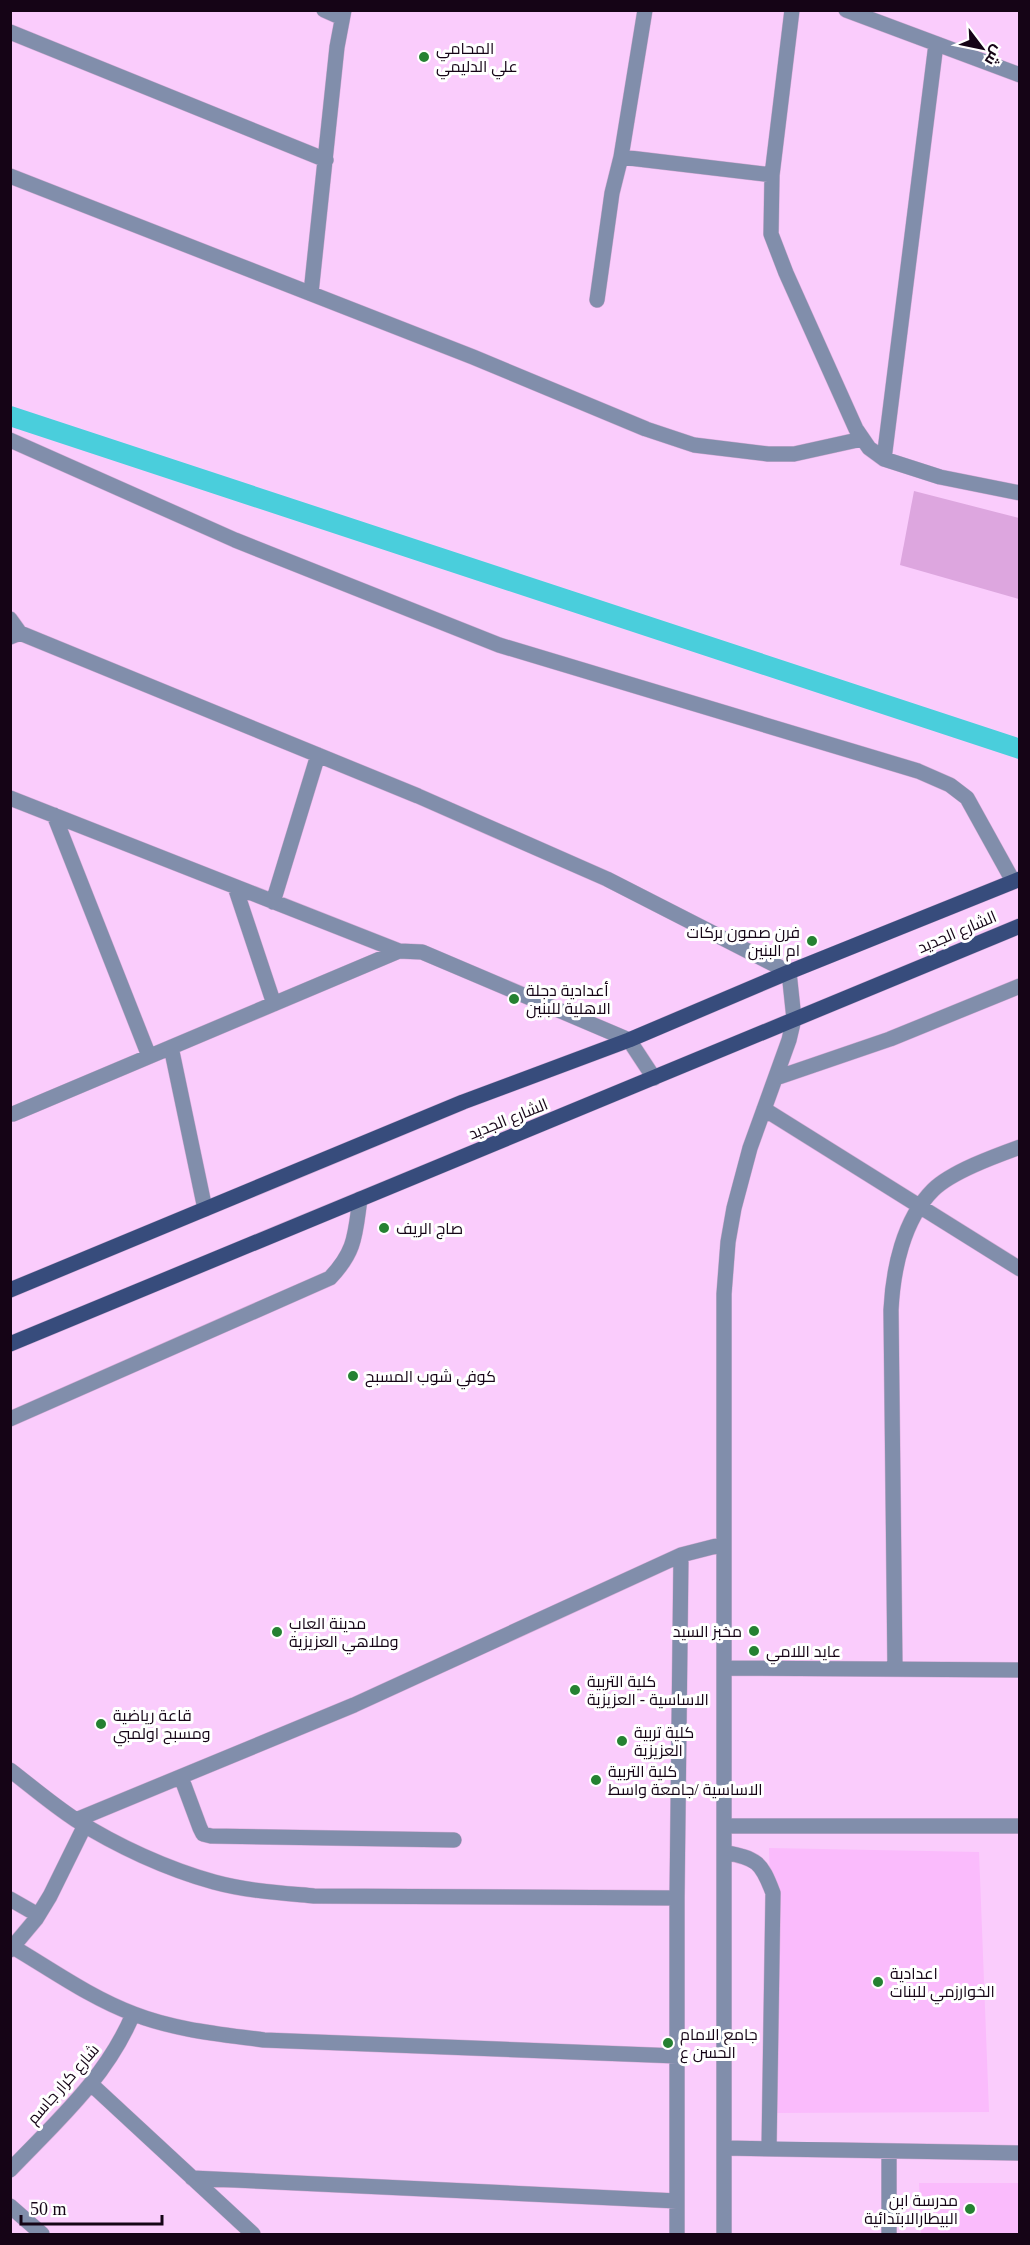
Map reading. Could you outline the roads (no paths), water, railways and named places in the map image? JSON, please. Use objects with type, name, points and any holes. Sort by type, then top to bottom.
[{"type":"main road","name":"الشارع الجديد","points":[[10,1290],[463,1102],[629,1040],[1016,880]]},
{"type":"main road","name":"الشارع الجديد","points":[[10,1344],[1020,926]]},
{"type":"street","points":[[311,293],[337,47],[343,14],[324,10]]},
{"type":"street","points":[[597,300],[612,193],[621,157],[645,10]]},
{"type":"street","points":[[792,10],[772,175],[771,234],[786,273],[862,439],[868,448],[884,459],[940,477],[1020,493]]},
{"type":"street","points":[[846,10],[1020,75]]},
{"type":"street","points":[[10,32],[326,160]]},
{"type":"street","points":[[884,459],[936,44]]},
{"type":"street","points":[[621,157],[772,175]]},
{"type":"street","points":[[10,176],[513,373],[646,429],[694,445],[768,454],[794,454],[862,439]]},
{"type":"street","points":[[10,440],[235,540],[499,645],[918,771],[950,785],[967,798],[1016,880]]},
{"type":"street","points":[[10,619],[15,635],[418,796],[607,879],[789,972],[794,1019],[776,1078],[750,1148],[734,1208],[728,1242],[724,1294],[724,2235]]},
{"type":"street","points":[[273,902],[318,755]]},
{"type":"street","points":[[10,798],[399,951],[422,952],[629,1040],[654,1078]]},
{"type":"street","points":[[54,815],[149,1056]]},
{"type":"street","points":[[235,888],[273,1004]]},
{"type":"street","points":[[12,1112],[399,951]]},
{"type":"street","points":[[776,1078],[890,1039],[1020,986]]},
{"type":"street","points":[[171,1047],[205,1209]]},
{"type":"street","points":[[764,1109],[1020,1269]]},
{"type":"street","points":[[895,1669],[892,1288],[903,1241],[920,1206],[934,1189],[958,1173],[1020,1147]]},
{"type":"street","points":[[10,1419],[330,1278],[344,1264],[354,1245],[360,1199]]},
{"type":"street","points":[[677,2056],[264,2040],[210,2033],[168,2025],[133,2014],[88,1992],[12,1949],[50,1896],[80,1822],[354,1705],[681,1555],[724,1544]]},
{"type":"street","points":[[677,2235],[677,1898],[681,1555]]},
{"type":"street","points":[[724,1668],[1020,1670]]},
{"type":"street","points":[[10,1770],[80,1822],[159,1862],[214,1882],[263,1892],[314,1896],[677,1898]]},
{"type":"street","points":[[181,1777],[200,1828],[204,1834],[211,1836],[453,1840]]},
{"type":"street","points":[[724,1826],[1020,1826]]},
{"type":"street","points":[[724,1851],[747,1857],[764,1870],[773,1893],[769,2149]]},
{"type":"street","points":[[10,1899],[38,1915]]},
{"type":"street","name":"شارع كرار جاسم","points":[[10,2170],[91,2084],[109,2061],[124,2036],[133,2014]]},
{"type":"street","points":[[91,2084],[253,2235]]},
{"type":"street","points":[[724,2148],[1020,2153]]},
{"type":"street","points":[[889,2151],[889,2235]]},
{"type":"street","points":[[192,2178],[677,2200]]},
{"type":"street","points":[[10,2206],[42,2235]]},
{"type":"waterway","points":[[10,416],[1020,749]]},
{"type":"place","name":"المحامي علي الدليمي","points":[[424,57]]},
{"type":"place","name":"فرن صمون بركات ام البنين","points":[[812,941]]},
{"type":"place","name":"أعدادية دجلة الاهلية للبنين","points":[[514,999]]},
{"type":"place","name":"صاج الريف","points":[[384,1228]]},
{"type":"place","name":"كوفي شوب المسبح","points":[[353,1376]]},
{"type":"place","name":"مخبز السيد","points":[[754,1631]]},
{"type":"place","name":"مدينة العاب وملاهي العزيزية","points":[[277,1632]]},
{"type":"place","name":"عايد اللامي","points":[[754,1651]]},
{"type":"place","name":"كلية التربية الاساسية - العزيزية","points":[[575,1690]]},
{"type":"place","name":"قاعة رياضية ومسبح اولمبي","points":[[101,1724]]},
{"type":"place","name":"كلية تربية العزيزية","points":[[622,1741]]},
{"type":"place","name":"كلية التربية الاساسية /جامعة واسط","points":[[596,1780]]},
{"type":"place","name":"اعدادية الخوارزمي للبنات","points":[[878,1982]]},
{"type":"place","name":"جامع الامام الحسن ع","points":[[668,2043]]},
{"type":"place","name":"مدرسة ابن البيطارالابتدائية","points":[[970,2209]]}]
